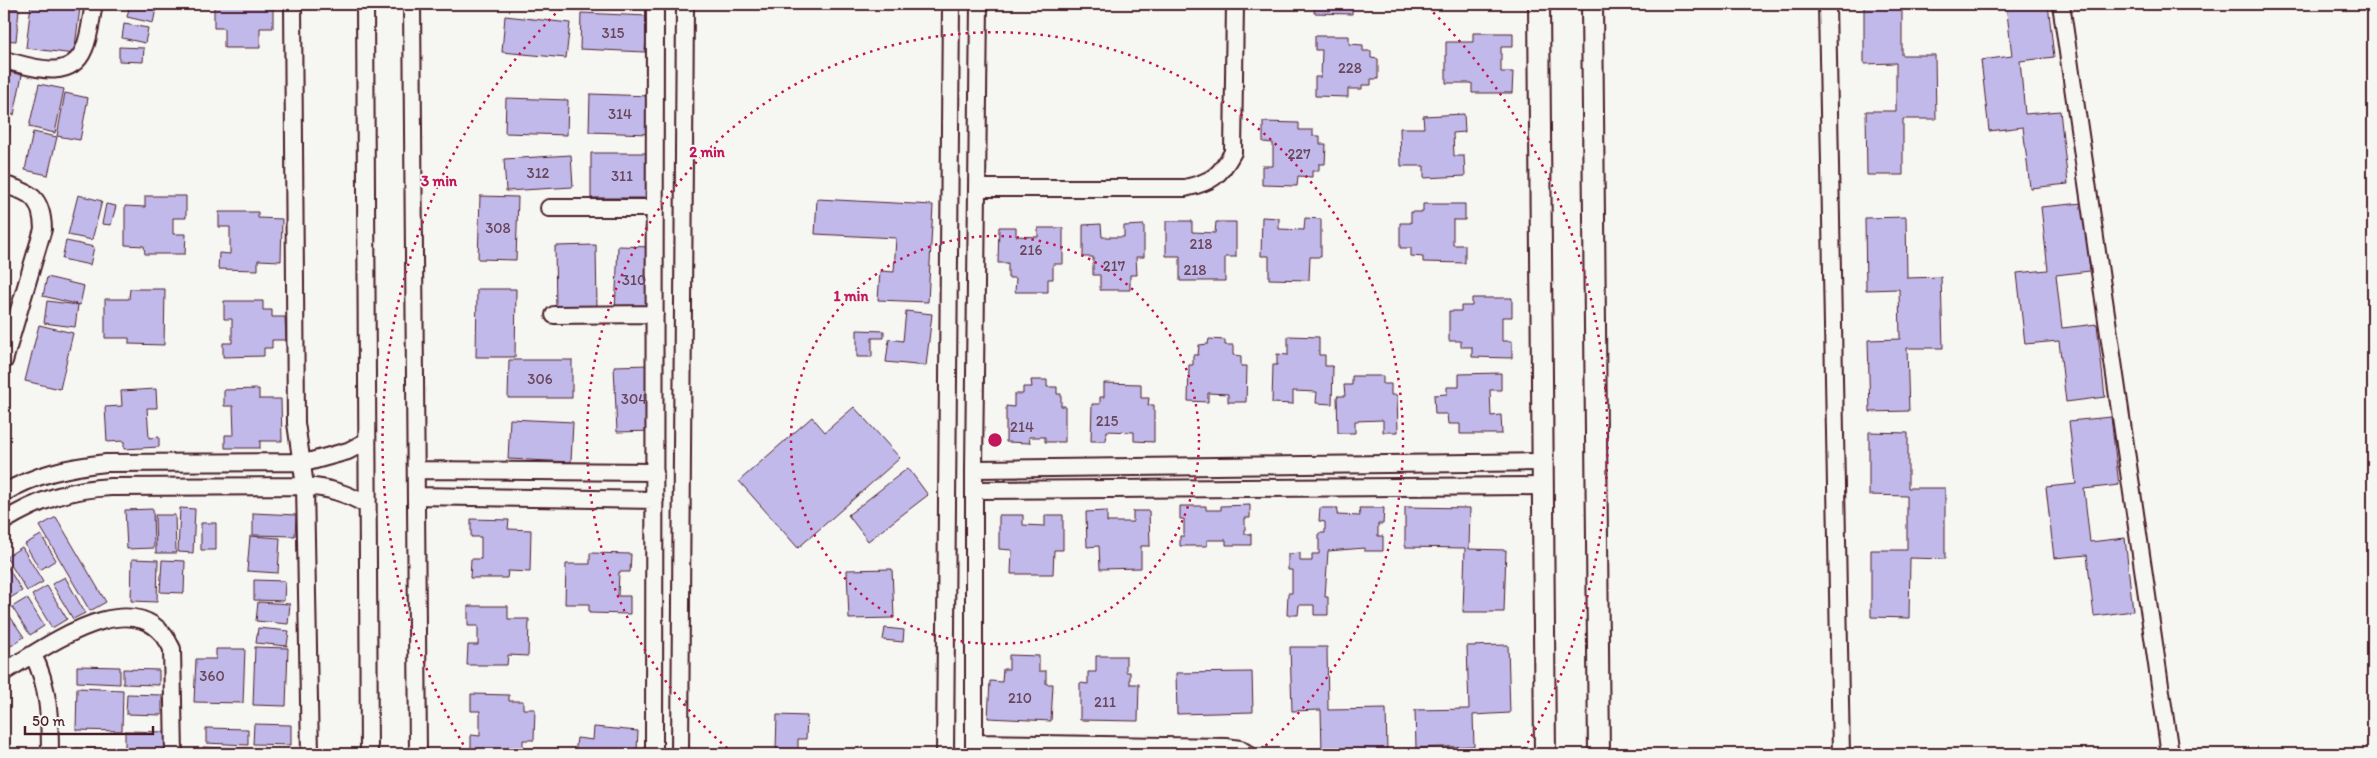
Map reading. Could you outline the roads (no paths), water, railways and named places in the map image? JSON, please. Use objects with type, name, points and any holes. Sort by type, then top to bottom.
[{"type":"street","points":[[4,60],[44,69],[56,70],[68,67],[78,60],[84,50],[94,4]]},
{"type":"street","points":[[293,4],[296,423],[305,486],[310,754]]},
{"type":"street","points":[[365,4],[369,754]]},
{"type":"street","points":[[412,4],[418,754]]},
{"type":"street","points":[[654,754],[655,4]]},
{"type":"street","points":[[680,754],[685,4]]},
{"type":"street","points":[[945,754],[951,4]]},
{"type":"street","points":[[979,4],[974,468],[974,749],[1226,747],[1240,748],[1248,754]]},
{"type":"street","points":[[977,188],[1185,188],[1206,183],[1223,170],[1232,152],[1235,4]]},
{"type":"street","points":[[1539,4],[1545,754]]},
{"type":"street","points":[[1592,4],[1599,754]]},
{"type":"street","points":[[1827,4],[1841,754]]},
{"type":"street","points":[[2061,4],[2170,754]]},
{"type":"street","points":[[4,185],[20,189],[34,197],[42,212],[43,229],[4,361]]},
{"type":"street","points":[[549,208],[655,208]]},
{"type":"street","points":[[655,269],[683,269]]},
{"type":"street","points":[[554,315],[655,314]]},
{"type":"street","points":[[4,493],[41,476],[73,467],[106,463],[301,462],[329,458],[367,441]]},
{"type":"street","points":[[164,462],[165,486]]},
{"type":"street","points":[[974,468],[1542,462]]},
{"type":"street","points":[[417,470],[655,472]]},
{"type":"street","points":[[4,521],[40,502],[83,488],[305,486],[328,488],[348,495],[367,505]]},
{"type":"street","points":[[974,490],[1543,486]]},
{"type":"street","points":[[417,496],[655,500]]},
{"type":"street","points":[[4,672],[86,625],[109,618],[144,620],[157,627],[166,636],[172,649],[174,754]]},
{"type":"street","points":[[33,655],[44,684],[48,712],[50,754]]},
{"type":"street","points":[[654,701],[681,699]]}]
